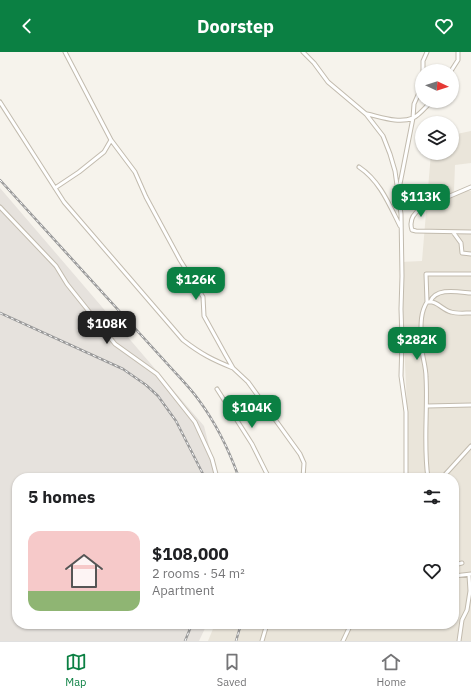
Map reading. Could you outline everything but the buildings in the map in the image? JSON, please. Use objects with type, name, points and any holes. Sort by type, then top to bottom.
[{"type":"street","points":[[65,52],[111,140],[135,172],[146,198],[180,260],[203,297],[204,316],[206,321],[234,368],[248,382],[300,454],[304,463],[303,473]]},
{"type":"street","points":[[303,52],[314,63],[328,82],[366,114],[383,136],[390,154],[398,190],[401,228],[401,376],[406,412],[406,473]]},
{"type":"street","points":[[423,64],[426,52]]},
{"type":"street","points":[[455,64],[458,60],[458,52]]},
{"type":"street","points":[[0,102],[29,146],[43,171],[74,214],[113,260],[146,295],[183,340],[199,353],[213,361],[234,368]]},
{"type":"street","points":[[398,190],[415,102]]},
{"type":"street","points":[[366,114],[390,120],[400,120],[413,118],[424,108]]},
{"type":"street","points":[[55,188],[79,172],[104,152],[111,140]]},
{"type":"street","points":[[359,167],[369,174],[381,189],[401,228]]},
{"type":"street","points":[[471,187],[431,202],[417,212],[413,219],[411,228],[412,230],[471,232]]},
{"type":"street","points":[[0,207],[56,266],[67,284],[115,344],[157,374],[195,422],[212,459],[216,473]]},
{"type":"street","points":[[453,232],[461,243],[462,253],[471,254]]},
{"type":"street","points":[[428,302],[426,274],[471,274]]},
{"type":"street","points":[[428,473],[426,453],[426,366],[421,341],[424,306],[431,298],[444,291],[471,293]]},
{"type":"street","points":[[428,302],[444,307],[452,312],[471,313]]},
{"type":"street","points":[[217,389],[252,444],[266,473]]},
{"type":"street","points":[[427,406],[471,405]]},
{"type":"street","points":[[447,473],[471,446]]},
{"type":"street","points":[[459,576],[470,575],[470,591],[467,610],[462,620],[459,641]]},
{"type":"street","points":[[262,641],[266,629]]},
{"type":"street","points":[[343,641],[349,629]]},
{"type":"shaded area","points":[[471,131],[471,163],[455,165],[454,191],[471,191],[471,641],[208,641],[213,629],[459,629],[459,473],[408,473],[407,405],[400,262],[422,261],[430,160],[459,160],[459,134]]},
{"type":"shaded area","points":[[0,188],[204,426],[216,473],[12,473],[12,629],[205,629],[199,641],[0,641]]},
{"type":"railway","points":[[0,180],[195,395],[205,408],[222,437],[237,473]]},
{"type":"railway","points":[[0,313],[123,369],[146,385],[158,396],[176,421],[202,473]]},
{"type":"railway","points":[[185,641],[190,629]]},
{"type":"railway","points":[[236,641],[240,629]]}]
